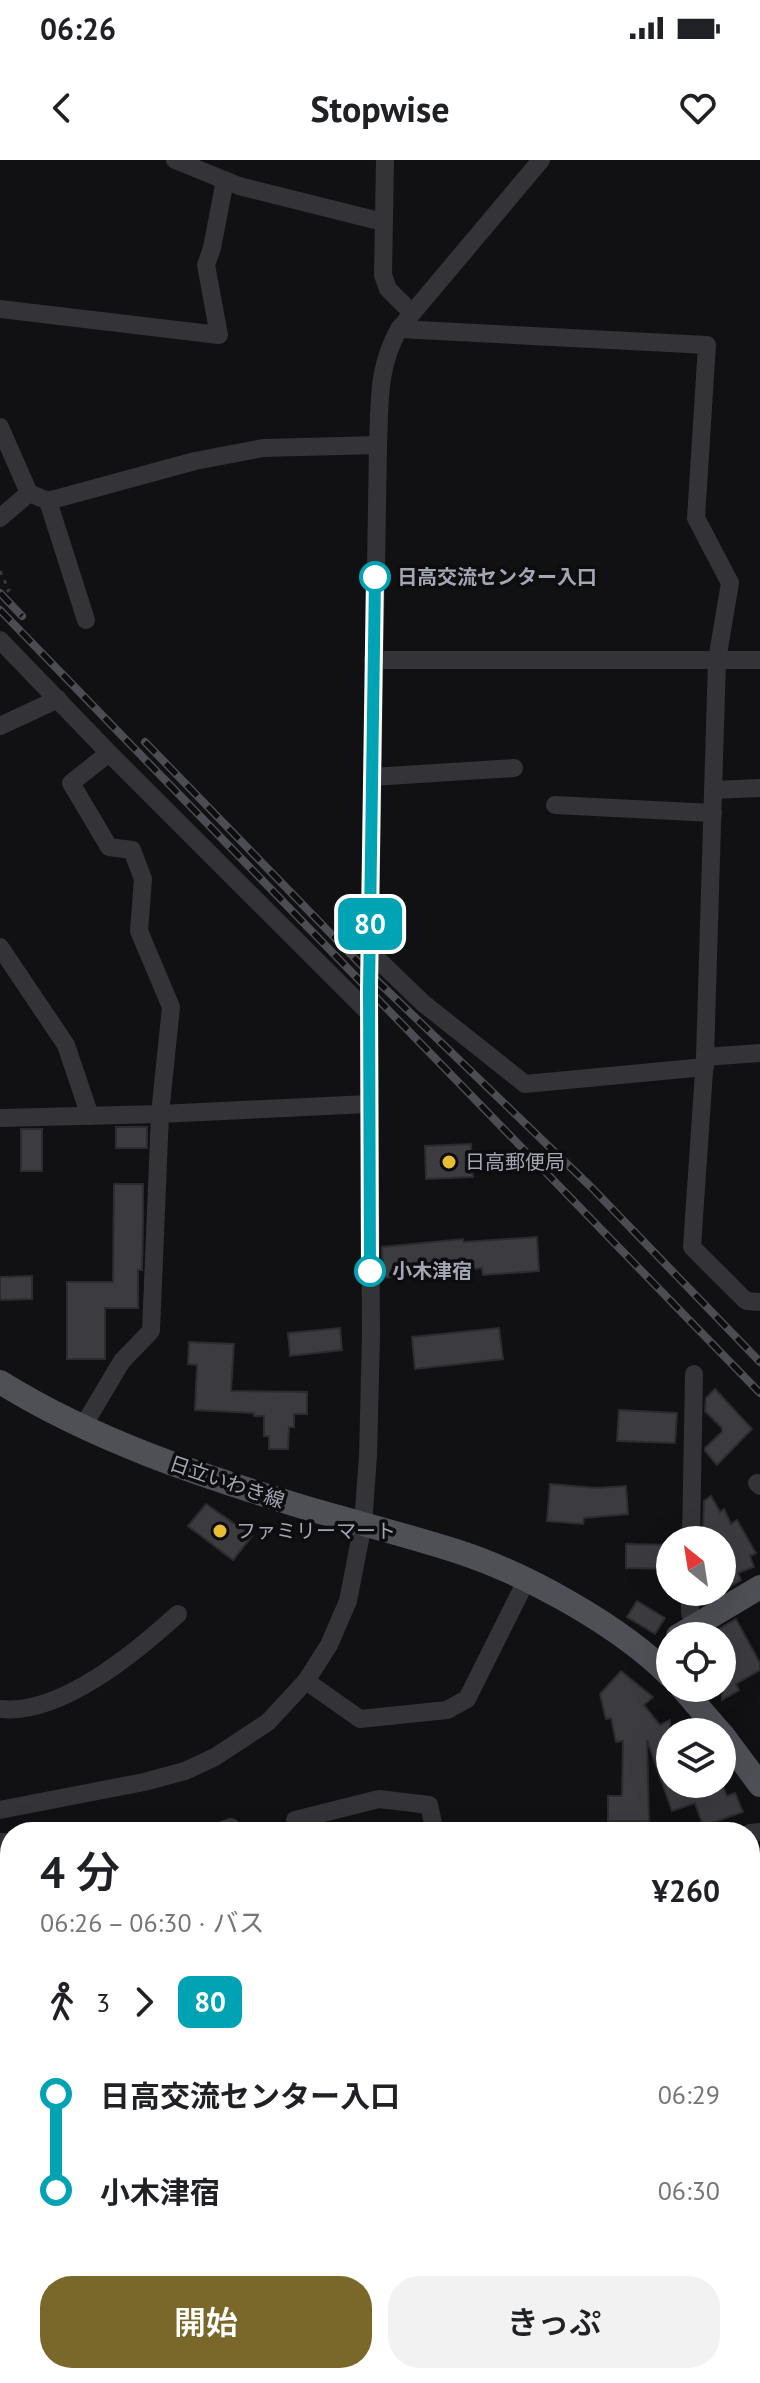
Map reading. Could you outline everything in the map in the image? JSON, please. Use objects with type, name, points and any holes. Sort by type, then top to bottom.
[{"type":"main road","name":"日立いわき線","points":[[0,1382],[82,1428],[180,1467],[305,1508],[457,1551],[526,1581],[575,1607],[656,1662]]},
{"type":"main road","points":[[701,1622],[760,1587]]},
{"type":"main road","points":[[648,1654],[656,1649]]},
{"type":"main road","points":[[694,1702],[708,1718]]},
{"type":"main road","points":[[736,1753],[760,1785]]},
{"type":"street","points":[[175,160],[239,186],[383,222]]},
{"type":"street","points":[[385,160],[383,275],[388,289],[412,313]]},
{"type":"street","points":[[0,1810],[144,1782],[185,1771],[215,1757],[268,1722],[306,1681],[329,1645],[348,1601],[363,1524],[368,1466],[373,660],[382,369],[399,329],[541,160]]},
{"type":"street","points":[[0,309],[219,335],[206,265],[225,180]]},
{"type":"street","points":[[399,329],[707,345],[696,518],[730,583],[717,660],[705,1062],[692,1247],[746,1301],[760,1302]]},
{"type":"street","points":[[0,427],[29,493],[48,501],[195,461],[263,448],[378,445]]},
{"type":"street","points":[[0,518],[29,493]]},
{"type":"street","points":[[48,501],[86,620]]},
{"type":"street","points":[[0,640],[369,1013]]},
{"type":"street","points":[[373,660],[760,660]]},
{"type":"street","points":[[0,726],[58,699]]},
{"type":"street","points":[[82,1428],[122,1361],[151,1331],[160,1114],[171,1007],[139,931],[143,879],[132,850],[109,847],[71,783],[109,753]]},
{"type":"street","points":[[372,777],[514,768]]},
{"type":"street","points":[[714,790],[760,788]]},
{"type":"street","points":[[555,805],[713,813]]},
{"type":"street","points":[[0,947],[66,1045],[90,1116]]},
{"type":"street","points":[[370,952],[423,1003],[525,1084],[760,1053]]},
{"type":"street","points":[[0,1118],[368,1104]]},
{"type":"street","points":[[691,1526],[694,1374]]},
{"type":"street","points":[[306,1681],[360,1719],[447,1710],[467,1699],[526,1581]]},
{"type":"street","points":[[0,1709],[31,1709],[59,1698],[111,1668],[178,1614]]},
{"type":"street","points":[[295,1820],[379,1799],[429,1805],[433,1822]]},
{"type":"path","points":[[0,571],[9,590],[0,598]]},
{"type":"building","points":[[116,1127],[147,1127],[147,1148],[116,1148]]},
{"type":"building","points":[[21,1129],[42,1129],[42,1171],[21,1171]]},
{"type":"building","points":[[471,1144],[473,1177],[426,1179],[425,1146]]},
{"type":"building","points":[[114,1184],[143,1184],[142,1270],[138,1270],[138,1308],[105,1308],[105,1359],[67,1359],[67,1282],[113,1282]]},
{"type":"building","points":[[537,1237],[539,1271],[483,1275],[482,1268],[383,1278],[382,1247],[463,1239],[464,1242]]},
{"type":"building","points":[[32,1276],[32,1299],[0,1300],[0,1277]]},
{"type":"building","points":[[340,1328],[342,1350],[290,1356],[288,1333]]},
{"type":"building","points":[[499,1328],[503,1359],[415,1369],[412,1337]]},
{"type":"building","points":[[189,1342],[234,1344],[231,1391],[307,1392],[307,1414],[294,1414],[294,1427],[289,1427],[288,1449],[269,1449],[269,1436],[264,1436],[264,1416],[195,1410],[197,1365],[188,1364]]},
{"type":"building","points":[[715,1389],[752,1429],[717,1465],[705,1451],[722,1432],[722,1428],[705,1411],[706,1398]]},
{"type":"building","points":[[619,1410],[677,1413],[675,1443],[617,1441]]},
{"type":"building","points":[[550,1484],[596,1488],[626,1486],[628,1514],[584,1518],[583,1524],[547,1521]]},
{"type":"building","points":[[711,1496],[720,1512],[724,1509],[731,1524],[737,1520],[756,1553],[750,1556],[754,1567],[738,1573],[741,1580],[736,1583],[736,1526],[703,1526],[704,1501]]},
{"type":"building","name":"ファミリーマート","points":[[206,1504],[252,1536],[233,1560],[188,1526]]},
{"type":"building","points":[[626,1544],[656,1545],[656,1569],[626,1568]]},
{"type":"building","points":[[637,1601],[665,1618],[662,1622],[656,1622],[655,1634],[627,1617]]},
{"type":"building","points":[[736,1619],[760,1663],[760,1670],[736,1684],[736,1622],[731,1622]]},
{"type":"building","points":[[621,1671],[653,1697],[644,1705],[656,1720],[656,1766],[647,1740],[649,1821],[608,1821],[608,1796],[622,1796],[623,1741],[616,1742],[611,1718],[606,1719],[600,1694]]},
{"type":"building","points":[[736,1795],[743,1812],[714,1822],[702,1822],[695,1803],[672,1811],[667,1798],[736,1798]]},
{"type":"railway","points":[[0,593],[22,616]]},
{"type":"railway","points":[[0,610],[760,1393]]},
{"type":"railway","points":[[145,742],[369,973],[592,1188],[760,1362]]},
{"type":"bus line","name":"80","points":[[370,1271],[368,1104],[375,577]]},
{"type":"place","name":"日高交流センター入口","points":[[375,577]]},
{"type":"place","name":"日高郵便局","points":[[449,1162]]},
{"type":"place","name":"小木津宿","points":[[370,1271]]},
{"type":"place","name":"ファミリーマート","points":[[220,1531]]}]
